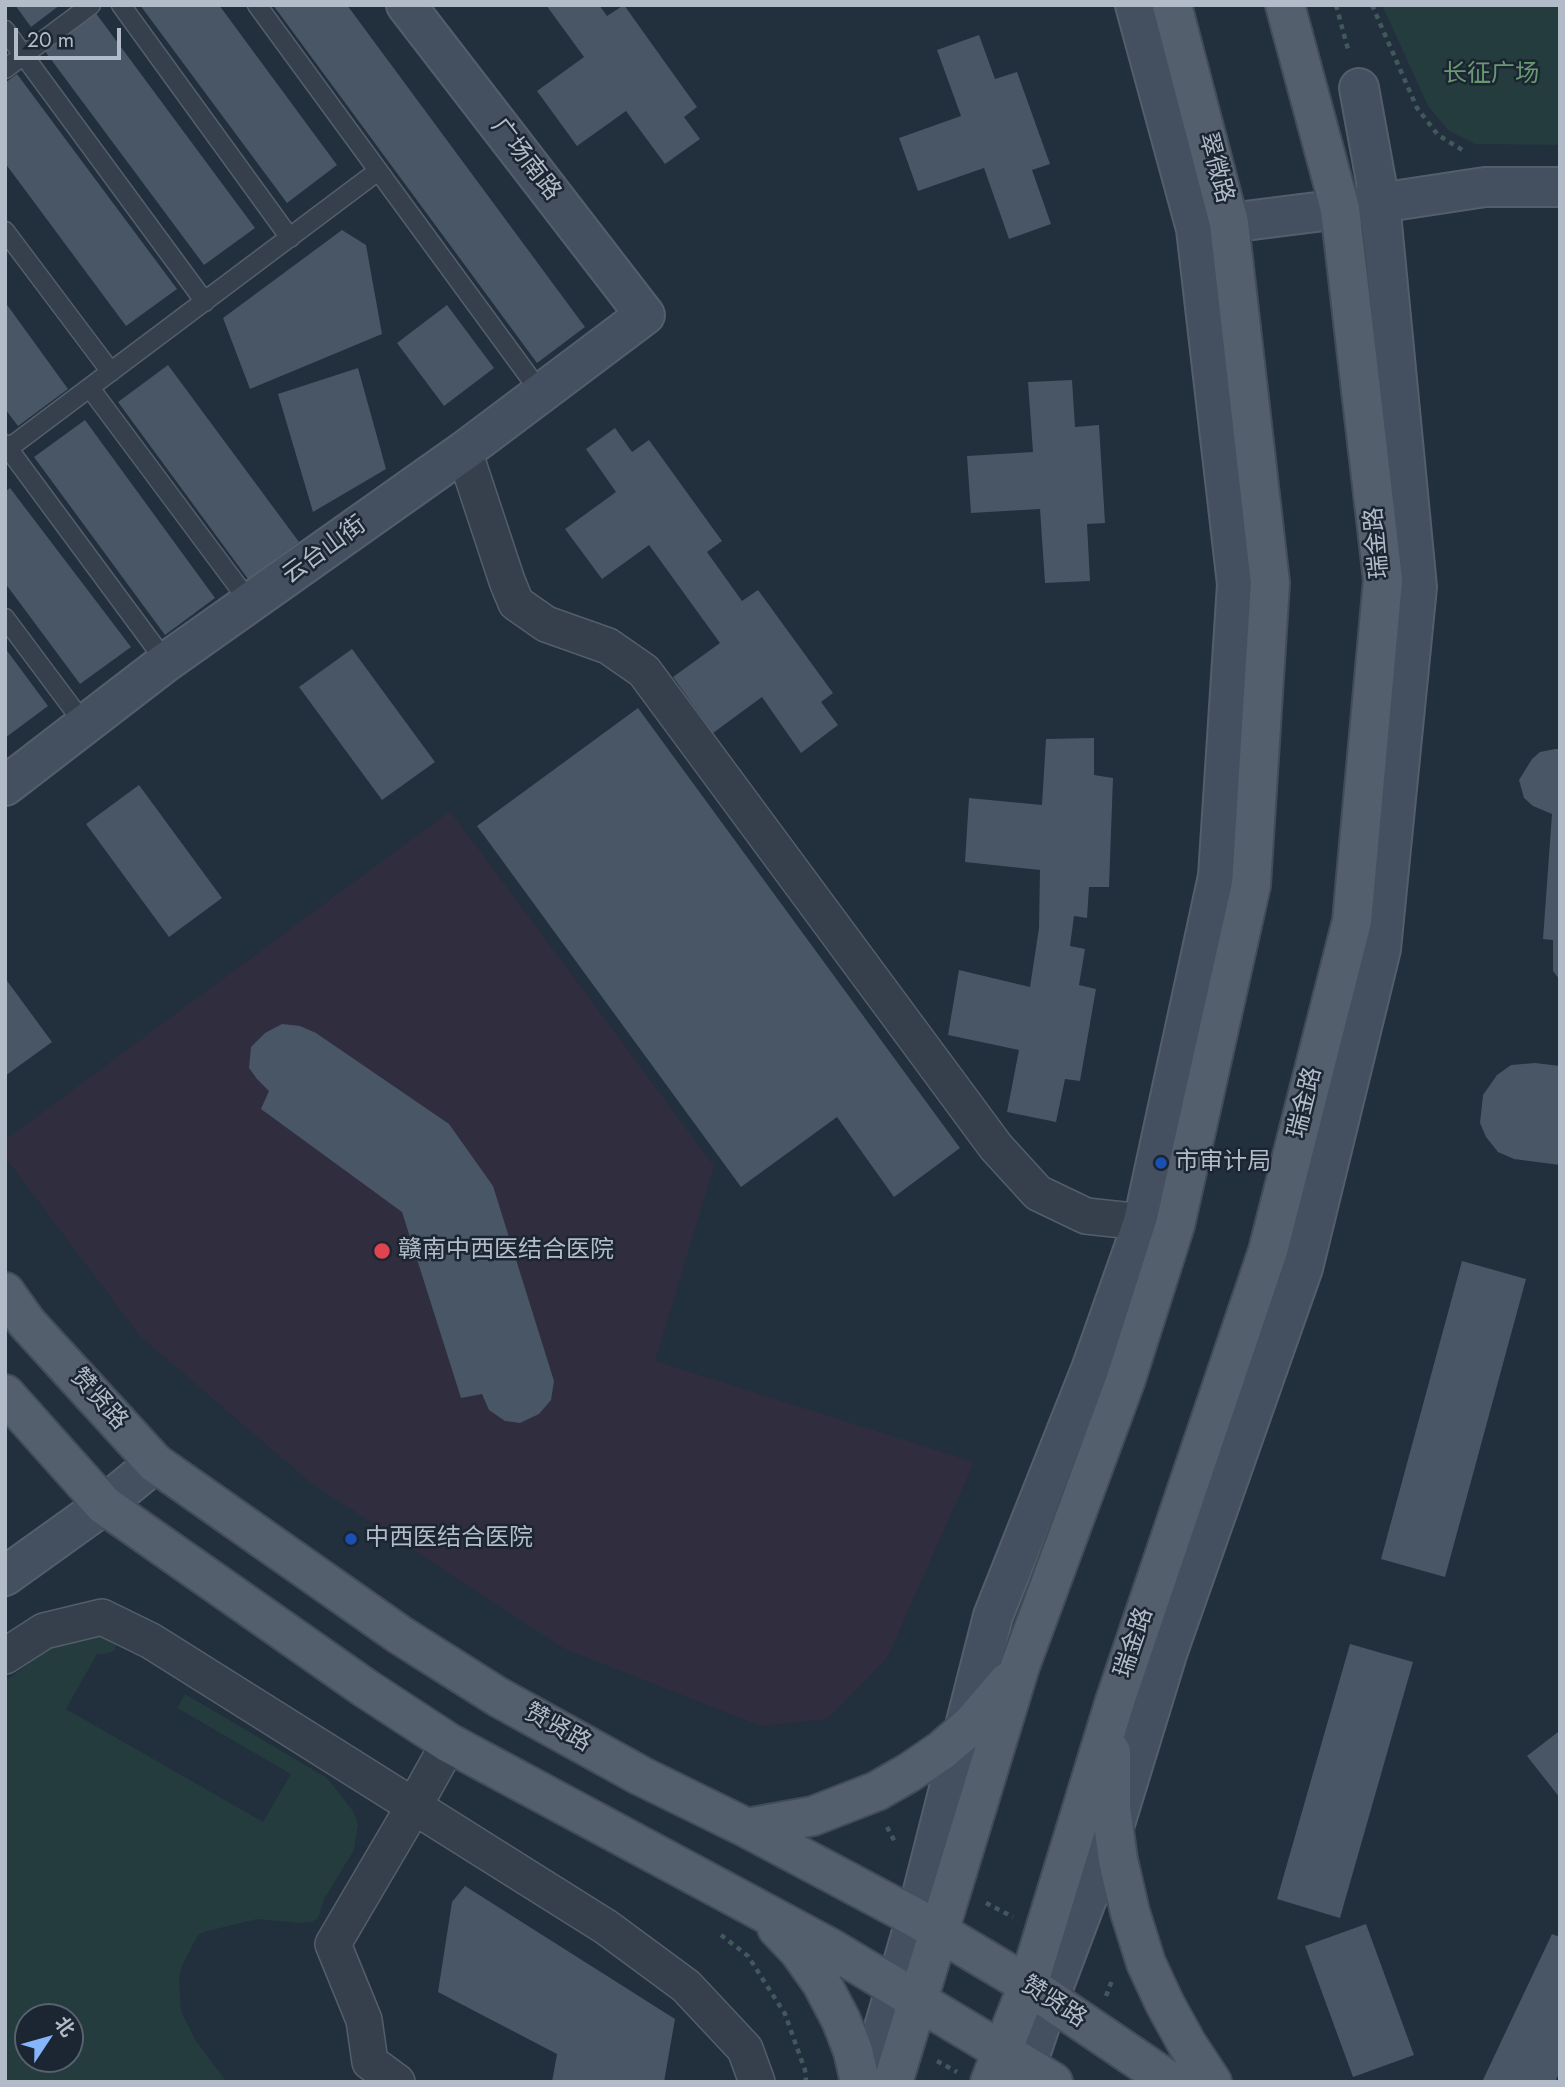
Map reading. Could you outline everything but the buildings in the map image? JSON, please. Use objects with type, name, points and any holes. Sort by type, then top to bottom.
[{"type":"main road","name":"翠微路","points":[[1172,5],[1229,223]]},
{"type":"main road","points":[[1285,5],[1340,209]]},
{"type":"main road","name":"瑞金路","points":[[1019,2072],[1115,1701],[1268,1251],[1352,921],[1383,580],[1340,209]]},
{"type":"main road","points":[[893,2082],[907,1993],[927,1925],[1126,1379],[1159,1224],[1251,885],[1270,583],[1229,223]]},
{"type":"main road","name":"赞贤路","points":[[5,1292],[27,1323],[155,1463],[400,1635],[487,1690],[641,1776],[747,1828],[927,1925],[1038,1992],[1171,2082]]},
{"type":"main road","points":[[5,1394],[104,1505],[365,1688],[449,1743],[744,1900],[907,1993],[1019,2072]]},
{"type":"main road","points":[[747,1828],[813,1816],[877,1791],[910,1772],[965,1730],[997,1697],[1020,1666]]},
{"type":"main road","points":[[1115,1701],[1111,1808],[1118,1860],[1127,1899],[1146,1963],[1165,2004],[1212,2082]]},
{"type":"main road","points":[[744,1900],[773,1924],[799,1951],[821,1982],[841,2020],[860,2082]]},
{"type":"street","name":"广场南路","points":[[406,5],[645,315]]},
{"type":"street","points":[[927,1925],[965,1730],[993,1616],[1091,1369],[1159,1224],[1218,876],[1237,584],[1196,229],[1135,5]]},
{"type":"street","points":[[1038,1992],[1114,1827],[1168,1651],[1303,1268],[1381,949],[1417,587],[1380,203],[1359,88]]},
{"type":"street","name":"翠微路","points":[[1229,223],[1485,187],[1560,187]]},
{"type":"street","name":"云台山街","points":[[5,786],[166,662],[464,451],[645,315]]},
{"type":"street","points":[[464,451],[516,603],[546,624],[608,646],[644,671],[996,1147],[1038,1193],[1086,1216],[1159,1224]]},
{"type":"street","points":[[5,1576],[104,1505],[155,1463]]},
{"type":"street","points":[[5,1656],[44,1631],[102,1617],[151,1641],[606,1927],[686,1986],[745,2049],[757,2082]]},
{"type":"street","points":[[397,2082],[370,2063],[364,2020],[333,1944],[449,1743]]},
{"type":"street","points":[[868,2082],[907,1993]]},
{"type":"lane","points":[[5,69],[91,5]]},
{"type":"lane","points":[[121,5],[290,238]]},
{"type":"lane","points":[[257,5],[541,393]]},
{"type":"lane","points":[[5,30],[205,302]]},
{"type":"lane","points":[[166,662],[6,448],[378,171]]},
{"type":"lane","points":[[5,231],[111,372]]},
{"type":"lane","points":[[90,388],[251,604]]},
{"type":"lane","points":[[5,618],[85,725]]},
{"type":"path","points":[[1336,5],[1359,88]]},
{"type":"path","points":[[1372,5],[1417,108],[1438,135],[1462,151],[1474,152]]},
{"type":"shaded area","name":"赣南中西医结合医院","points":[[450,811],[714,1166],[655,1361],[974,1462],[887,1658],[827,1719],[761,1726],[565,1649],[311,1483],[140,1336],[5,1157],[5,1140]]},
{"type":"green space","name":"长征广场","points":[[1382,5],[1560,5],[1560,145],[1475,144],[1449,131],[1428,106]]},
{"type":"green space","points":[[96,1633],[114,1640],[114,1651],[97,1654],[66,1709],[263,1822],[291,1774],[177,1708],[185,1694],[327,1778],[353,1811],[358,1824],[354,1850],[324,1899],[318,1918],[312,1922],[299,1923],[257,1919],[204,1932],[198,1935],[181,1968],[181,2011],[196,2041],[227,2082],[5,2082],[5,1681],[49,1649]]},
{"type":"place","name":"市审计局","points":[[1161,1163]]},
{"type":"place","name":"赣南中西医结合医院","points":[[382,1251]]},
{"type":"place","name":"中西医结合医院","points":[[351,1539]]}]
